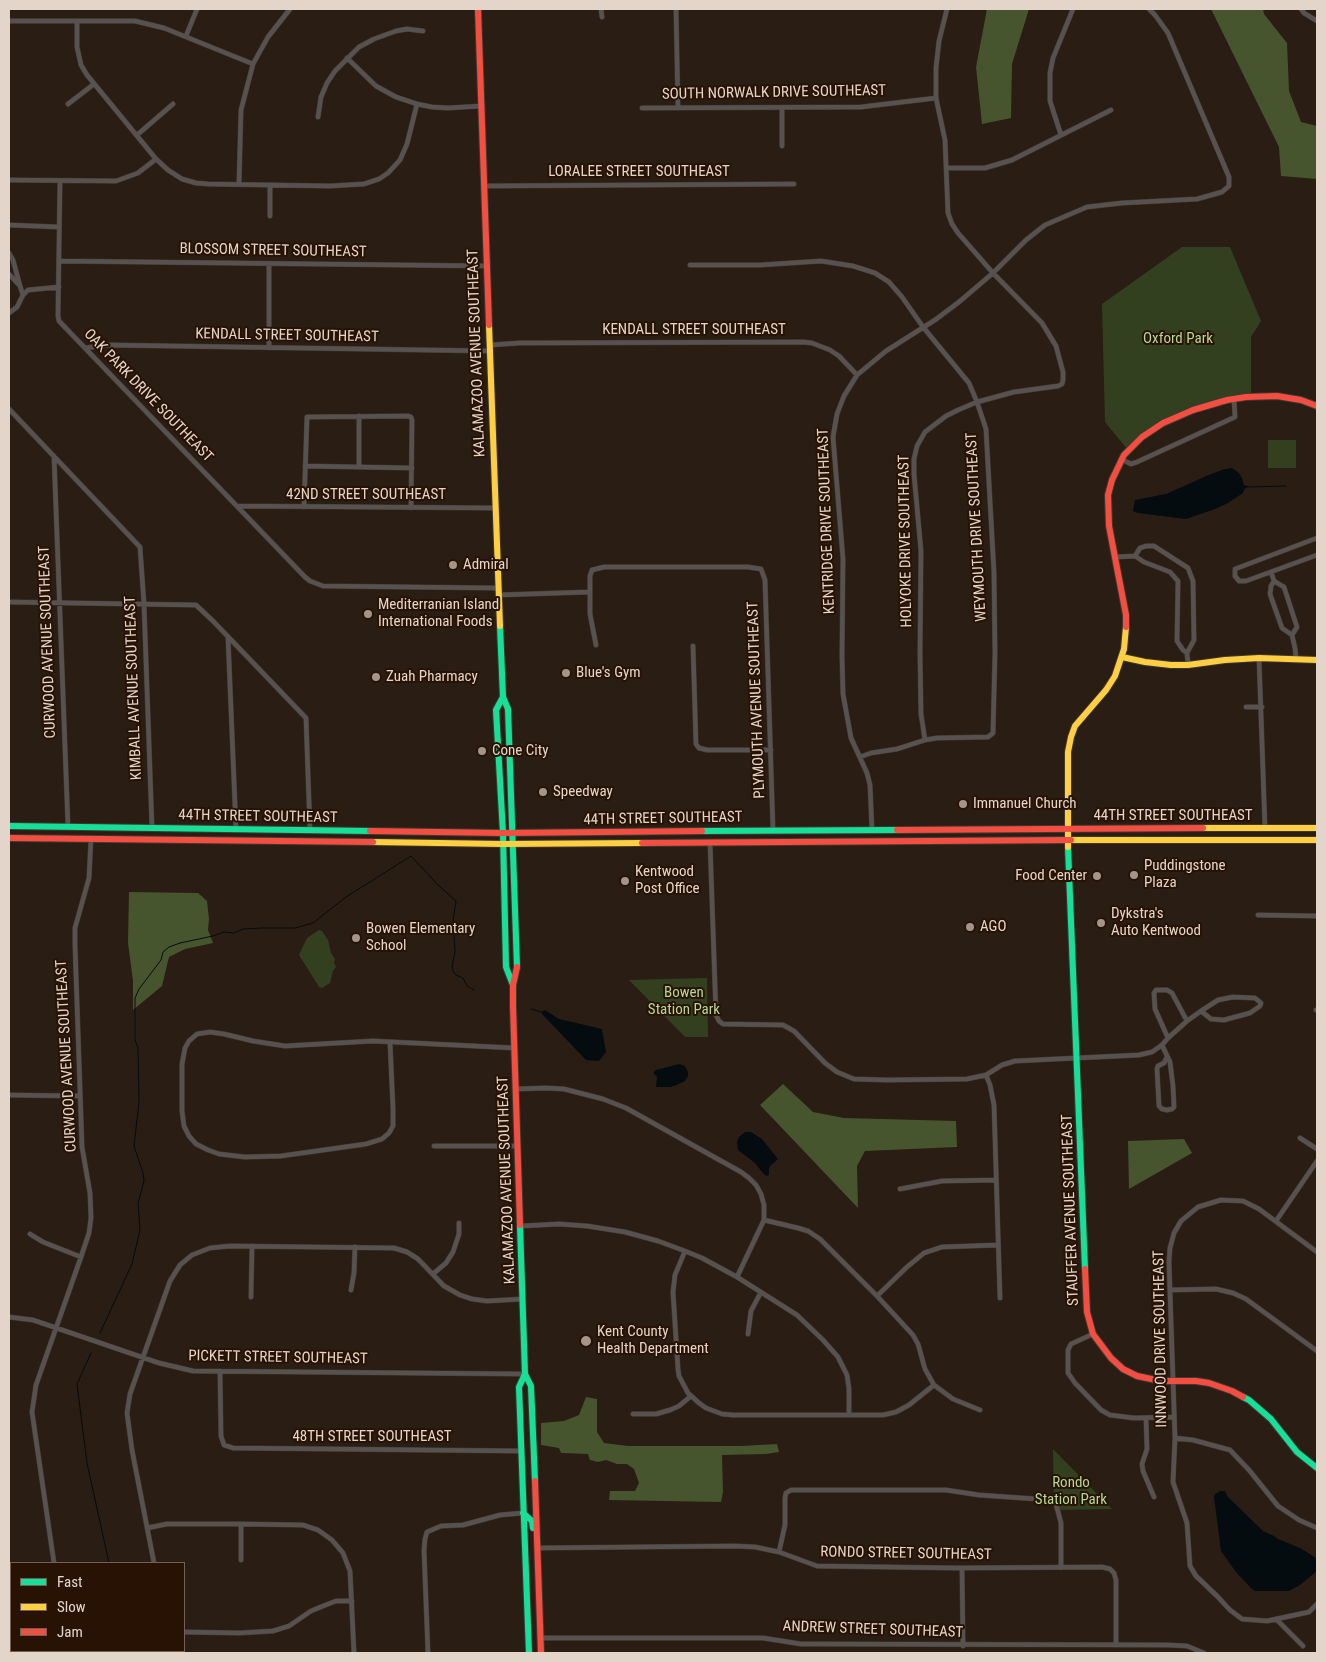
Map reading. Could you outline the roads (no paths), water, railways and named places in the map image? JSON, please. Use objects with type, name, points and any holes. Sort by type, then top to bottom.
[{"type":"main road","name":"KALAMAZOO AVENUE SOUTHEAST","points":[[478,9],[498,592],[503,697],[508,709],[518,955],[518,966],[513,985],[522,1299],[525,1374],[531,1386],[541,1653]]},
{"type":"main road","name":"STAUFFER AVENUE SOUTHEAST","points":[[1317,406],[1301,400],[1277,396],[1234,399],[1193,410],[1163,423],[1142,436],[1121,459],[1108,495],[1109,526],[1126,615],[1126,634],[1122,657],[1115,676],[1106,690],[1075,726],[1068,752],[1068,840],[1078,1059],[1086,1304],[1093,1334],[1109,1356],[1123,1368],[1147,1379],[1209,1383],[1244,1397],[1264,1412],[1297,1452],[1317,1468]]},
{"type":"main road","points":[[1122,657],[1156,663],[1188,665],[1259,658],[1317,660]]},
{"type":"main road","name":"KALAMAZOO AVENUE SOUTHEAST","points":[[503,697],[496,710],[503,833],[506,967],[513,985]]},
{"type":"main road","points":[[497,720],[503,720],[509,732]]},
{"type":"main road","name":"44TH STREET SOUTHEAST","points":[[9,826],[503,833],[1068,828],[1317,828]]},
{"type":"main road","points":[[54,838],[65,833],[68,826]]},
{"type":"main road","points":[[91,839],[97,831],[110,827]]},
{"type":"main road","points":[[203,840],[206,833],[215,828]]},
{"type":"main road","points":[[1175,840],[1182,833],[1182,828]]},
{"type":"main road","points":[[1199,840],[1201,832],[1210,828]]},
{"type":"main road","points":[[1222,840],[1258,837],[1265,828]]},
{"type":"main road","points":[[936,841],[937,837],[945,832],[969,832],[974,829]]},
{"type":"main road","points":[[296,841],[303,838],[310,830]]},
{"type":"main road","points":[[315,841],[320,834],[330,830]]},
{"type":"main road","points":[[856,841],[866,837],[872,830]]},
{"type":"main road","points":[[387,842],[391,835],[400,831]]},
{"type":"main road","points":[[677,842],[685,839],[692,831]]},
{"type":"main road","points":[[710,842],[714,835],[729,831]]},
{"type":"main road","name":"44TH STREET SOUTHEAST","points":[[9,838],[503,844],[1317,840]]},
{"type":"main road","points":[[505,940],[509,953],[518,955]]},
{"type":"main road","name":"KALAMAZOO AVENUE SOUTHEAST","points":[[525,1374],[519,1387],[529,1653]]},
{"type":"main road","points":[[523,1513],[532,1521],[535,1556],[538,1560]]},
{"type":"main road","points":[[526,1583],[530,1594],[532,1629],[541,1638]]},
{"type":"street","points":[[186,36],[198,9]]},
{"type":"street","points":[[239,184],[241,110],[253,64],[268,37],[290,9]]},
{"type":"street","points":[[601,9],[602,17]]},
{"type":"street","points":[[676,9],[678,108]]},
{"type":"street","points":[[947,9],[936,54],[936,98],[946,140],[947,203],[952,224],[993,273]]},
{"type":"street","points":[[1061,135],[1050,101],[1050,73],[1053,58],[1073,9]]},
{"type":"street","name":"KENTRIDGE DRIVE SOUTHEAST","points":[[872,830],[870,785],[850,738],[843,694],[843,559],[833,437],[837,414],[844,396],[857,375],[886,351],[960,302],[1026,240],[1045,225],[1087,207],[1122,202],[1197,199],[1222,192],[1230,186],[1229,177],[1168,33],[1149,9]]},
{"type":"street","points":[[1301,9],[1317,21]]},
{"type":"street","points":[[9,21],[135,21],[186,36],[253,64]]},
{"type":"street","points":[[77,21],[77,48],[81,65],[94,84],[156,159],[182,179],[208,184],[353,186],[364,184],[379,179],[388,173],[400,160],[407,144],[417,104]]},
{"type":"street","points":[[318,117],[321,97],[327,84],[335,71],[360,47],[385,34],[407,29],[423,31]]},
{"type":"street","points":[[347,58],[376,86],[396,97],[417,104],[448,108],[481,106]]},
{"type":"street","points":[[68,104],[94,84]]},
{"type":"street","name":"SOUTH NORWALK DRIVE SOUTHEAST","points":[[642,108],[861,107],[936,98]]},
{"type":"street","points":[[137,135],[173,104]]},
{"type":"street","points":[[782,108],[782,146]]},
{"type":"street","points":[[946,168],[986,168],[999,165],[1111,110]]},
{"type":"street","points":[[9,180],[60,182],[116,181],[138,174],[156,159]]},
{"type":"street","name":"OAK PARK DRIVE SOUTHEAST","points":[[60,182],[58,316],[60,321],[305,577],[323,586],[494,588],[498,592]]},
{"type":"street","name":"LORALEE STREET SOUTHEAST","points":[[484,186],[794,184]]},
{"type":"street","points":[[270,185],[270,216]]},
{"type":"street","points":[[9,225],[59,227]]},
{"type":"street","points":[[9,253],[13,260],[23,295]]},
{"type":"street","name":"BLOSSOM STREET SOUTHEAST","points":[[59,261],[486,266]]},
{"type":"street","name":"WEYMOUTH DRIVE SOUTHEAST","points":[[690,265],[760,265],[821,261],[853,266],[875,273],[890,282],[902,296],[969,383],[986,429],[994,574],[994,731],[988,738],[937,738],[925,740]]},
{"type":"street","points":[[269,264],[269,348]]},
{"type":"street","name":"HOLYOKE DRIVE SOUTHEAST","points":[[925,740],[921,714],[921,551],[914,459],[917,446],[925,432],[946,416],[977,402],[1014,392],[1062,384],[1063,372],[1056,346],[1050,336],[1033,313],[993,273]]},
{"type":"street","points":[[9,274],[20,286]]},
{"type":"street","points":[[9,314],[17,308],[23,295],[28,290],[59,288]]},
{"type":"street","name":"KENDALL STREET SOUTHEAST","points":[[85,348],[109,345],[269,348],[490,348],[529,343],[803,342],[830,350],[839,356],[857,375]]},
{"type":"street","points":[[1121,459],[1131,464],[1137,462],[1235,417],[1234,399]]},
{"type":"street","points":[[9,409],[54,456]]},
{"type":"street","points":[[359,416],[359,467]]},
{"type":"street","points":[[304,507],[307,417],[359,416],[411,417],[411,508]]},
{"type":"street","name":"KIMBALL AVENUE SOUTHEAST","points":[[54,456],[140,547],[144,604],[152,828]]},
{"type":"street","name":"CURWOOD AVENUE SOUTHEAST","points":[[54,456],[68,826]]},
{"type":"street","points":[[305,466],[412,468]]},
{"type":"street","name":"42ND STREET SOUTHEAST","points":[[237,506],[495,508]]},
{"type":"street","points":[[1317,538],[1234,569],[1235,576],[1237,579],[1246,581],[1317,555]]},
{"type":"street","points":[[1135,556],[1140,548],[1154,546],[1188,568],[1193,581],[1194,640],[1187,653],[1188,665]]},
{"type":"street","points":[[1115,558],[1135,556],[1144,562],[1170,572],[1178,581],[1177,641],[1182,650],[1187,653]]},
{"type":"street","name":"PLYMOUTH AVENUE SOUTHEAST","points":[[589,592],[592,570],[604,567],[748,567],[761,569],[766,580],[773,830]]},
{"type":"street","points":[[1271,572],[1274,581],[1284,587],[1297,626],[1292,635]]},
{"type":"street","points":[[1274,581],[1270,594],[1282,629],[1292,635],[1296,648],[1296,658]]},
{"type":"street","points":[[498,592],[589,592],[592,629],[596,645]]},
{"type":"street","points":[[9,602],[196,605],[306,718],[310,830]]},
{"type":"street","points":[[228,637],[236,829]]},
{"type":"street","points":[[693,646],[696,744],[699,748],[707,750],[771,750]]},
{"type":"street","points":[[1259,658],[1265,828]]},
{"type":"street","points":[[1246,707],[1262,707]]},
{"type":"street","points":[[860,758],[871,753],[897,749],[925,740]]},
{"type":"street","name":"CURWOOD AVENUE SOUTHEAST","points":[[54,1562],[32,1412],[36,1384],[89,1234],[92,1205],[82,1147],[75,928],[90,878],[91,839]]},
{"type":"street","points":[[710,842],[716,1015],[719,1021],[723,1024],[774,1024],[788,1028],[794,1031],[825,1063],[837,1072],[854,1078],[886,1080],[967,1079],[986,1075],[1002,1065],[1015,1061],[1139,1055],[1152,1052],[1187,1021],[1201,1011],[1218,1000],[1233,997],[1255,998],[1261,1003],[1260,1006],[1250,1013],[1224,1020],[1211,1019],[1201,1011]]},
{"type":"street","points":[[1258,915],[1317,916]]},
{"type":"street","points":[[1168,1038],[1155,1009],[1154,993],[1156,990],[1167,990],[1172,993],[1187,1021]]},
{"type":"street","points":[[390,1043],[393,1126],[390,1133],[382,1139],[366,1144],[281,1156],[245,1157],[219,1154],[208,1150],[196,1144],[188,1136],[184,1126],[182,1111],[182,1064],[185,1048],[197,1034],[210,1032],[285,1046],[373,1041],[515,1048]]},
{"type":"street","points":[[1162,1045],[1170,1062],[1174,1098],[1172,1110],[1162,1110],[1159,1106],[1157,1069],[1158,1066],[1164,1063],[1167,1057]]},
{"type":"street","points":[[986,1075],[994,1105],[1000,1298]]},
{"type":"street","points":[[516,1089],[564,1089],[603,1099],[626,1108],[749,1178],[761,1194],[764,1205],[764,1220],[737,1277]]},
{"type":"street","points":[[9,1096],[80,1096]]},
{"type":"street","points":[[1300,1138],[1317,1149]]},
{"type":"street","points":[[434,1146],[518,1146]]},
{"type":"street","points":[[1276,1221],[1317,1161]]},
{"type":"street","points":[[900,1189],[942,1181],[996,1180]]},
{"type":"street","name":"INNWOOD DRIVE SOUTHEAST","points":[[1317,1252],[1259,1209],[1243,1201],[1221,1200],[1209,1202],[1198,1207],[1184,1218],[1174,1233],[1170,1250],[1175,1438],[1173,1482],[1187,1523],[1190,1566],[1196,1576],[1230,1610],[1242,1618],[1267,1622],[1309,1612],[1317,1604]]},
{"type":"street","points":[[764,1220],[798,1228],[817,1236],[913,1335],[918,1344],[925,1369],[934,1385],[953,1399],[980,1410]]},
{"type":"street","points":[[433,1274],[446,1263],[453,1252],[457,1241],[459,1223]]},
{"type":"street","points":[[521,1226],[560,1224],[626,1232],[685,1251],[737,1277],[789,1309],[838,1357],[847,1375],[849,1415]]},
{"type":"street","points":[[30,1234],[42,1242],[81,1257]]},
{"type":"street","points":[[877,1296],[924,1253],[945,1246],[998,1245]]},
{"type":"street","points":[[251,1297],[252,1246]]},
{"type":"street","points":[[154,1562],[132,1450],[127,1413],[130,1394],[172,1276],[182,1263],[192,1255],[199,1251],[217,1247],[394,1248],[418,1259],[452,1292],[472,1299],[502,1301],[522,1299]]},
{"type":"street","points":[[351,1290],[355,1247]]},
{"type":"street","points":[[685,1251],[675,1275],[673,1303],[678,1372],[691,1396],[700,1405],[722,1414],[884,1415],[908,1406],[934,1385]]},
{"type":"street","points":[[1170,1290],[1216,1289],[1233,1292],[1246,1299],[1317,1351]]},
{"type":"street","points":[[748,1334],[752,1309],[761,1292]]},
{"type":"street","name":"PICKETT STREET SOUTHEAST","points":[[9,1317],[33,1320],[142,1358],[185,1370],[525,1374]]},
{"type":"street","points":[[1093,1334],[1071,1344],[1067,1356],[1068,1373],[1070,1378],[1101,1410],[1110,1415],[1123,1418],[1174,1417]]},
{"type":"street","name":"48TH STREET SOUTHEAST","points":[[220,1371],[222,1436],[224,1445],[239,1449],[521,1451]]},
{"type":"street","points":[[633,1414],[656,1414],[670,1410],[680,1406],[691,1396]]},
{"type":"street","points":[[1146,1418],[1147,1449],[1142,1464],[1154,1497]]},
{"type":"street","points":[[1175,1438],[1193,1440],[1230,1450],[1278,1506],[1299,1520],[1317,1528]]},
{"type":"street","points":[[779,1552],[785,1525],[785,1498],[786,1493],[791,1490],[946,1490],[983,1496],[1051,1500],[1056,1504],[1060,1523],[1061,1568]]},
{"type":"street","points":[[428,1653],[424,1550],[427,1532],[441,1526],[463,1525],[500,1515],[523,1513]]},
{"type":"street","points":[[147,1528],[167,1524],[241,1524],[303,1525],[318,1530],[332,1540],[343,1553],[350,1571],[354,1653]]},
{"type":"street","points":[[241,1524],[241,1560]]},
{"type":"street","name":"RONDO STREET SOUTHEAST","points":[[537,1548],[735,1546],[755,1547],[779,1552],[817,1566],[1110,1569],[1114,1573],[1116,1580],[1116,1646]]},
{"type":"street","points":[[962,1568],[963,1646]]},
{"type":"street","points":[[185,1632],[273,1632],[289,1626],[310,1611],[336,1601],[352,1601]]},
{"type":"street","points":[[1276,1619],[1303,1646]]},
{"type":"street","name":"ANDREW STREET SOUTHEAST","points":[[541,1638],[762,1638],[801,1644],[1187,1646],[1204,1653]]},
{"type":"waterway","points":[[1251,487],[1286,486]]},
{"type":"waterway","points":[[100,1333],[132,1264],[140,1230],[138,1203],[144,1181],[134,1146],[139,1102],[138,1048],[135,1040],[135,998],[139,989],[161,960],[163,952],[169,947],[180,943],[224,932],[234,933],[243,929],[295,928],[313,923],[346,897],[411,856],[456,901],[453,921]]},
{"type":"waterway","points":[[454,935],[453,971],[456,975],[463,978],[467,986],[474,990]]},
{"type":"waterway","points":[[531,1009],[541,1012]]},
{"type":"waterway","points":[[91,1353],[77,1384],[87,1463],[109,1562]]},
{"type":"place","name":"Admiral","points":[[453,565]]},
{"type":"place","name":"Mediterranian Island International Foods","points":[[368,614]]},
{"type":"place","name":"Blue's Gym","points":[[566,673]]},
{"type":"place","name":"Zuah Pharmacy","points":[[376,677]]},
{"type":"place","name":"Cone City","points":[[482,751]]},
{"type":"place","name":"Speedway","points":[[543,792]]},
{"type":"place","name":"Immanuel Church","points":[[963,804]]},
{"type":"place","name":"Puddingstone Plaza","points":[[1134,875]]},
{"type":"place","name":"Food Center","points":[[1097,876]]},
{"type":"place","name":"Kentwood Post Office","points":[[625,881]]},
{"type":"place","name":"Dykstra's Auto Kentwood","points":[[1101,923]]},
{"type":"place","name":"AGO","points":[[970,927]]},
{"type":"place","name":"Bowen Elementary School","points":[[356,938]]},
{"type":"place","name":"Kent County Health Department","points":[[586,1341]]},
{"type":"park label","name":"Oxford Park","points":[[1178,339]]},
{"type":"park label","name":"Bowen Station Park","points":[[684,1002]]},
{"type":"park label","name":"Rondo Station Park","points":[[1071,1492]]}]
